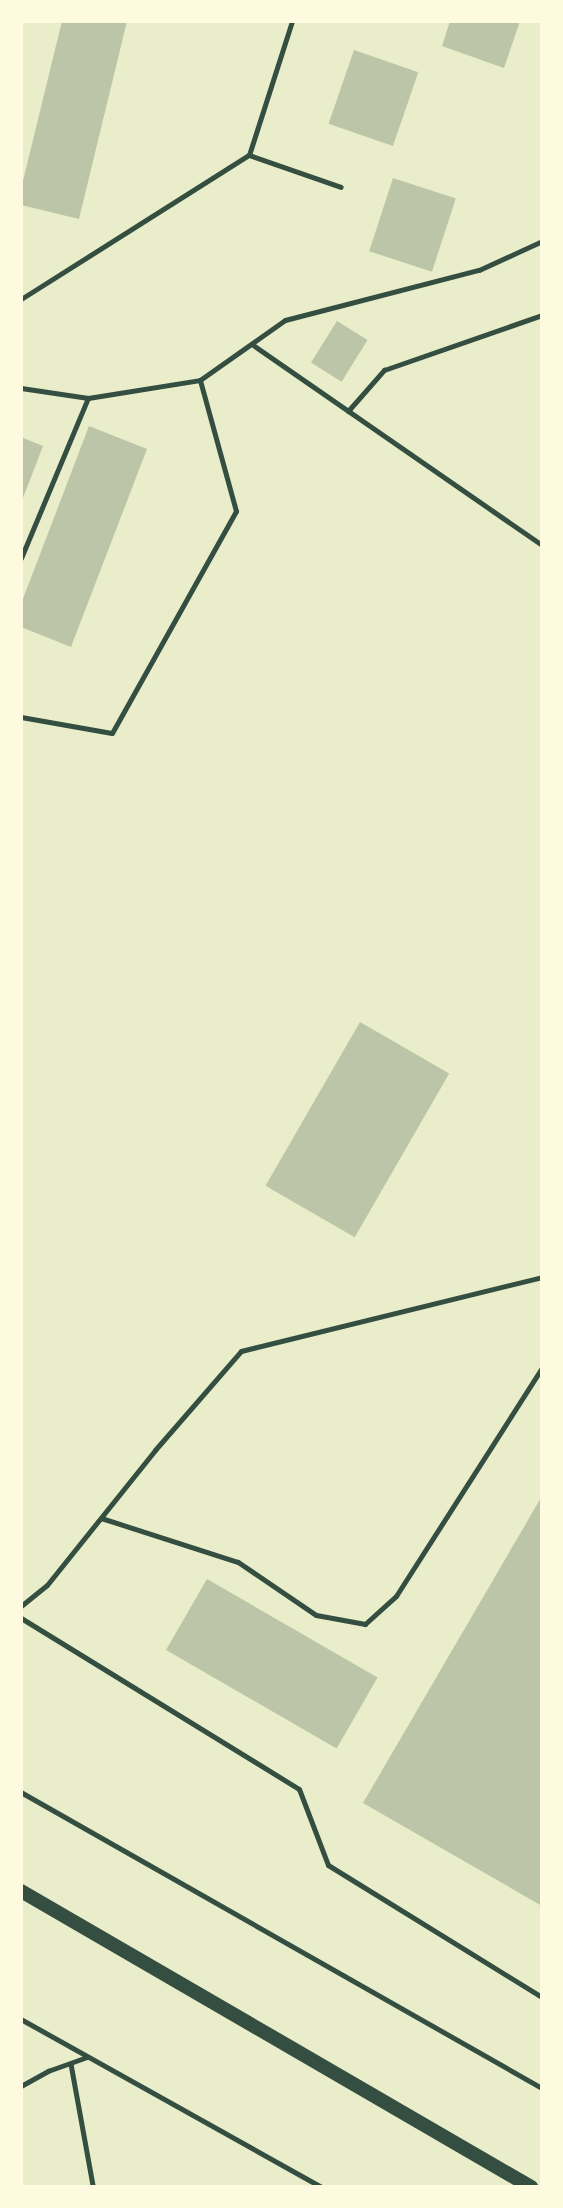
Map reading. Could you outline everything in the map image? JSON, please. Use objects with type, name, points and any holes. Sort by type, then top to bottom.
[{"type":"main road","points":[[21,1891],[531,2187]]},
{"type":"lane","points":[[21,299],[249,155],[292,21]]},
{"type":"lane","points":[[249,155],[341,187]]},
{"type":"lane","points":[[21,388],[88,398],[200,380],[285,320],[479,270],[542,241]]},
{"type":"lane","points":[[348,411],[384,370],[542,314]]},
{"type":"lane","points":[[253,345],[542,545]]},
{"type":"lane","points":[[21,717],[112,733],[236,511],[200,380]]},
{"type":"lane","points":[[21,558],[88,398]]},
{"type":"lane","points":[[21,1605],[47,1585],[241,1351],[542,1277]]},
{"type":"lane","points":[[101,1518],[238,1562],[316,1615],[365,1624],[396,1596],[542,1368]]},
{"type":"lane","points":[[21,1618],[299,1788],[328,1865],[542,1997]]},
{"type":"path","points":[[21,1792],[542,2088]]},
{"type":"path","points":[[21,2019],[321,2187]]},
{"type":"path","points":[[21,2085],[88,2057]]},
{"type":"path","points":[[71,2064],[93,2185]]},
{"type":"building","points":[[62,21],[127,21],[79,219],[21,205],[21,189]]},
{"type":"building","points":[[450,21],[520,21],[504,68],[442,46]]},
{"type":"building","points":[[354,50],[418,72],[393,146],[329,124]]},
{"type":"building","points":[[393,178],[456,198],[432,272],[369,251]]},
{"type":"building","points":[[337,321],[368,340],[342,382],[311,363]]},
{"type":"building","points":[[89,426],[147,449],[71,647],[21,627],[21,604]]},
{"type":"building","points":[[21,437],[43,446],[21,503]]},
{"type":"building","points":[[360,1022],[449,1074],[355,1237],[266,1186]]},
{"type":"building","points":[[542,1496],[542,1906],[363,1803]]},
{"type":"building","points":[[207,1579],[378,1678],[337,1749],[166,1650]]}]
